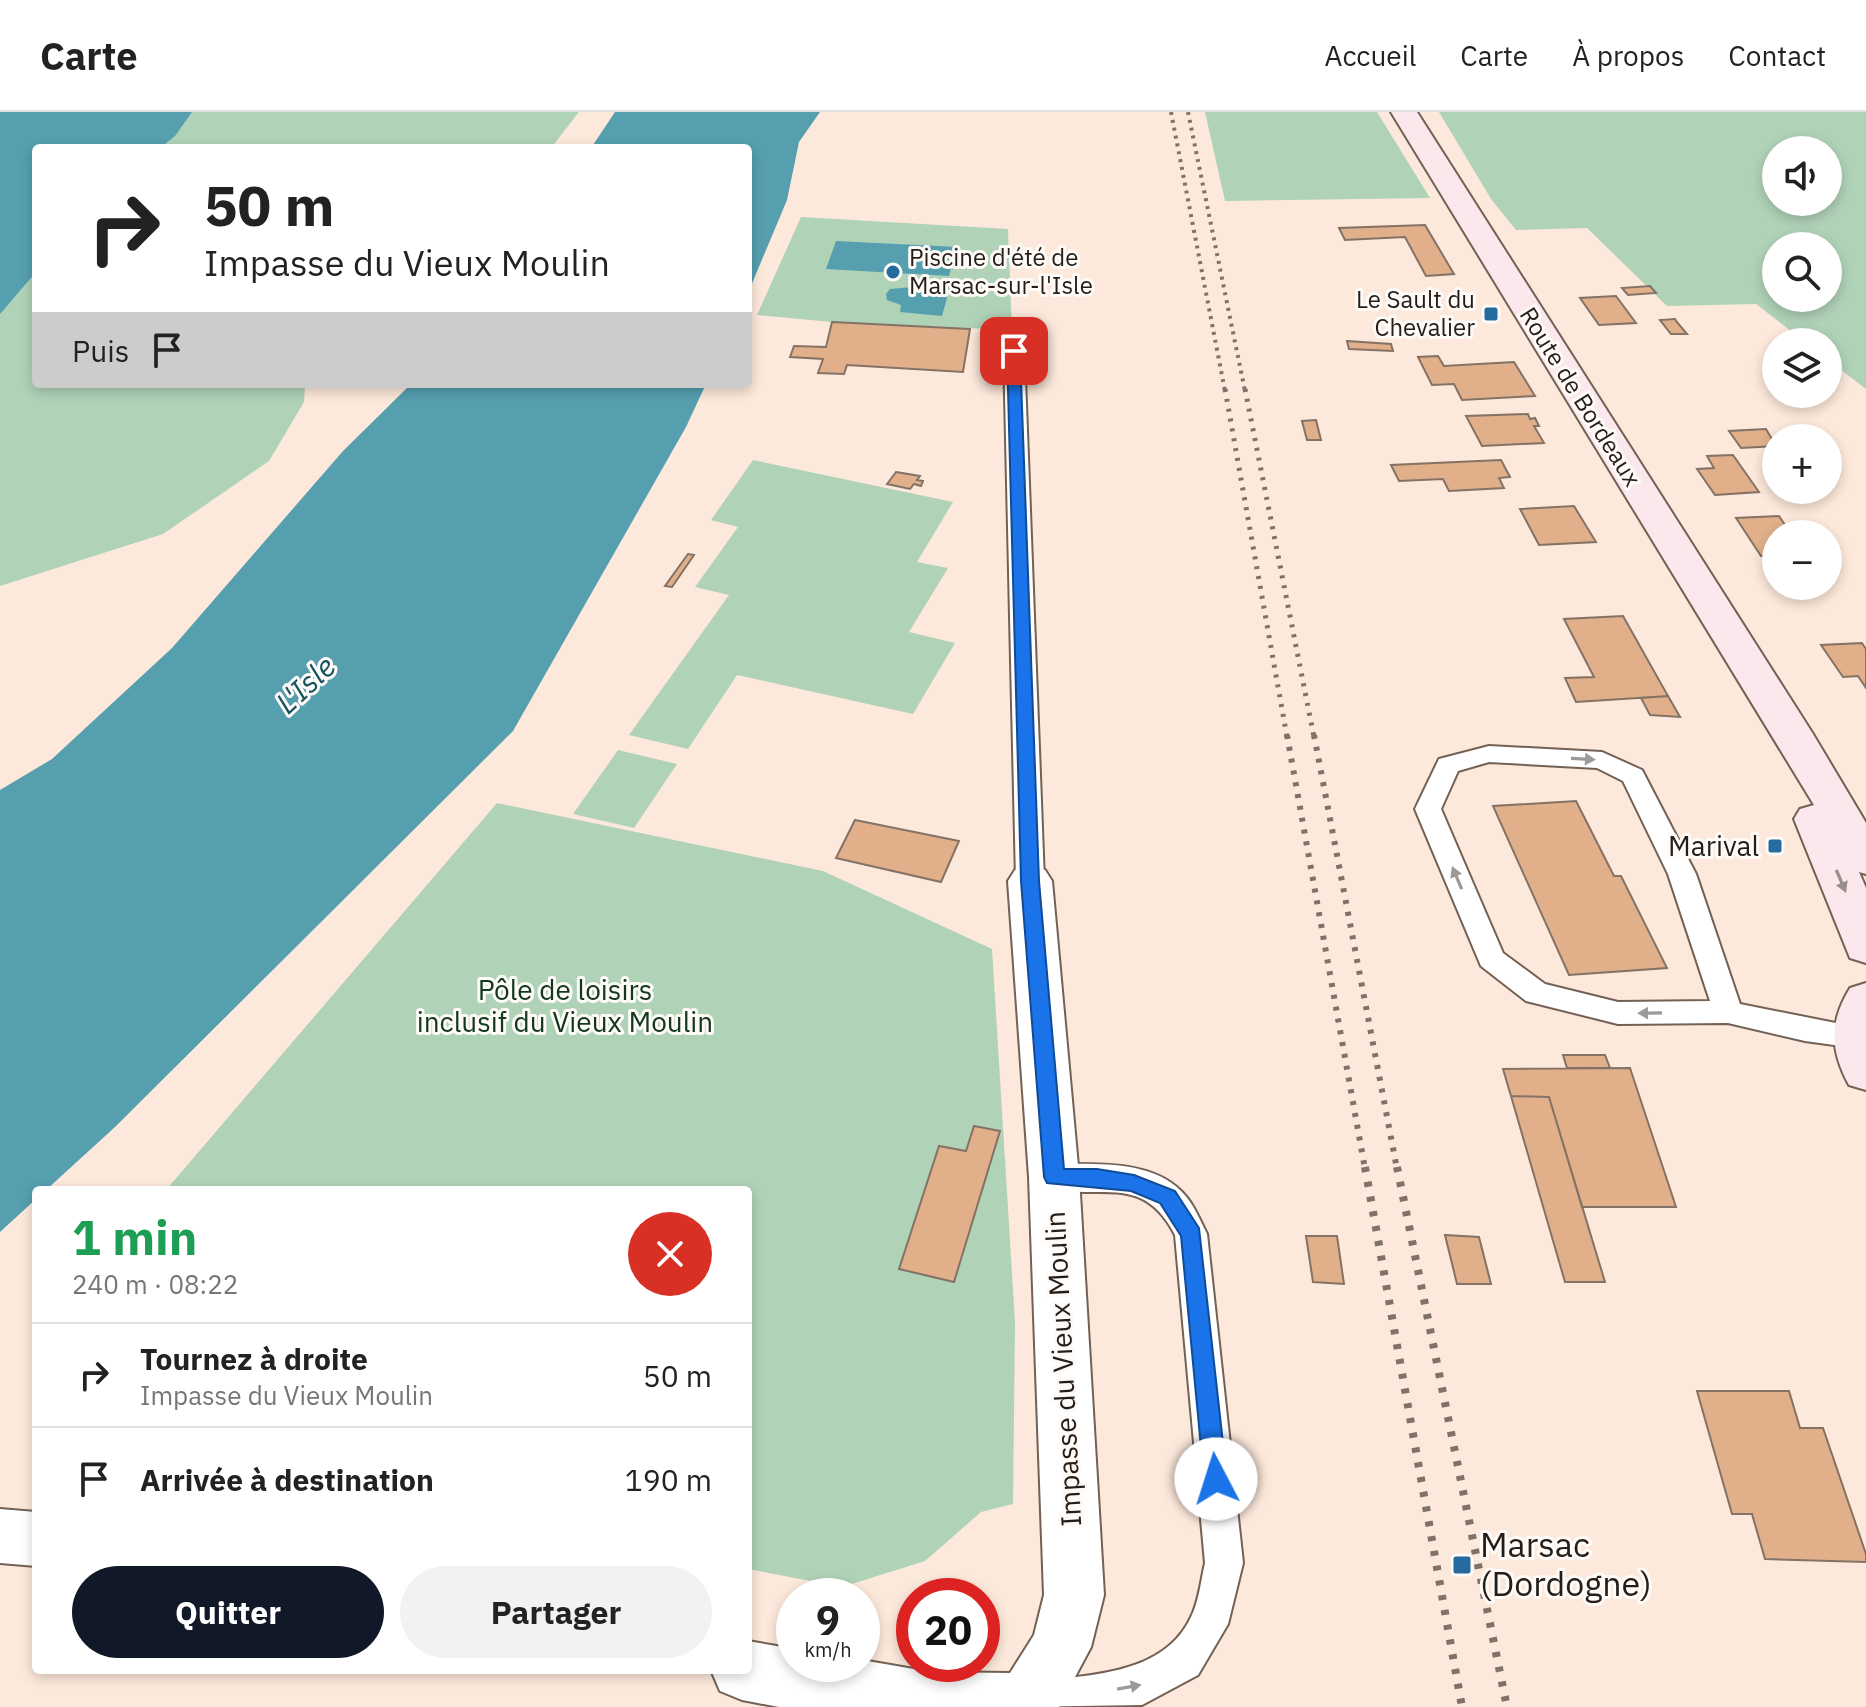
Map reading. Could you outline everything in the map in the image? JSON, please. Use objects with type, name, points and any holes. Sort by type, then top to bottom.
[{"type":"main road","name":"Route de Bordeaux","points":[[1404,112],[1526,313],[1759,679],[1866,859]]},
{"type":"main road","name":"Route de Bordeaux","points":[[1759,679],[1858,920],[1866,947]]},
{"type":"street","name":"Impasse du Vieux Moulin","points":[[1024,1706],[1061,1647],[1074,1595],[1054,1177],[1030,881]]},
{"type":"street","points":[[0,1536],[32,1539]]},
{"type":"street","points":[[752,1672],[931,1703],[1024,1706]]},
{"type":"lane","name":"Impasse du Vieux Moulin","points":[[1014,351],[1030,881]]},
{"type":"lane","points":[[1728,1012],[1682,874],[1633,776],[1602,760],[1489,754],[1448,765],[1428,809],[1491,959],[1536,993],[1618,1013],[1728,1012],[1805,1030],[1863,1019]]},
{"type":"lane","points":[[1024,1706],[1142,1685],[1184,1661],[1209,1624],[1224,1563],[1191,1234],[1168,1197],[1134,1183],[1097,1177],[1054,1177]]},
{"type":"green space","points":[[0,112],[579,112],[554,144],[32,144],[32,388],[305,388],[304,402],[269,461],[163,534],[0,586]]},
{"type":"green space","points":[[1205,112],[1377,112],[1430,198],[1225,201]]},
{"type":"green space","points":[[1439,112],[1866,112],[1866,389],[1842,371],[1842,328],[1787,328],[1766,312],[1842,312],[1842,232],[1762,232],[1762,309],[1756,304],[1667,306],[1587,228],[1516,230],[1491,199]]},
{"type":"green space","name":"Piscine d'été de Marsac-sur-l'Isle","points":[[801,217],[1008,229],[1012,330],[832,322],[757,315]]},
{"type":"green space","points":[[753,460],[953,502],[917,562],[948,568],[909,632],[955,643],[913,714],[737,675],[688,749],[629,735],[729,595],[695,587],[738,527],[711,520]]},
{"type":"green space","points":[[618,750],[677,764],[634,828],[573,814]]},
{"type":"green space","name":"Pôle de loisirs inclusif du Vieux Moulin","points":[[497,803],[823,871],[992,949],[1015,1322],[1013,1504],[981,1512],[925,1561],[871,1578],[795,1578],[752,1570],[752,1186],[169,1186]]},
{"type":"water","points":[[0,112],[192,112],[175,136],[165,144],[32,144],[32,277],[0,314]]},
{"type":"water","points":[[615,112],[820,112],[799,142],[787,200],[752,283],[752,144],[594,144]]},
{"type":"water","points":[[836,241],[957,247],[949,276],[826,269]]},
{"type":"water","points":[[914,280],[951,283],[942,316],[900,312],[901,305],[887,300],[886,294],[890,289],[913,287]]},
{"type":"water","name":"L'Isle","points":[[407,388],[704,388],[686,427],[513,731],[115,1127],[50,1186],[32,1186],[32,1203],[0,1232],[0,790],[52,759],[172,648],[343,451]]},
{"type":"building","points":[[1425,225],[1454,274],[1426,276],[1405,237],[1345,240],[1339,228]]},
{"type":"building","points":[[1650,286],[1656,293],[1628,295],[1622,288]]},
{"type":"building","points":[[1616,296],[1636,323],[1599,325],[1580,298]]},
{"type":"building","points":[[1675,319],[1687,334],[1671,334],[1660,320]]},
{"type":"building","points":[[832,322],[970,329],[963,372],[847,365],[844,374],[818,373],[823,359],[790,357],[794,346],[826,347]]},
{"type":"building","points":[[1347,341],[1391,344],[1393,351],[1349,349]]},
{"type":"building","points":[[1438,356],[1444,366],[1514,362],[1535,396],[1462,400],[1454,384],[1432,385],[1418,357]]},
{"type":"building","points":[[1528,414],[1530,419],[1535,418],[1539,426],[1534,426],[1544,443],[1482,446],[1466,416]]},
{"type":"building","points":[[1316,420],[1321,440],[1307,440],[1302,421]]},
{"type":"building","points":[[1762,429],[1762,447],[1741,448],[1729,431]]},
{"type":"building","points":[[1733,455],[1759,492],[1715,495],[1697,469],[1714,468],[1707,456]]},
{"type":"building","points":[[1501,460],[1510,477],[1499,478],[1504,488],[1449,491],[1443,479],[1399,481],[1391,465]]},
{"type":"building","points":[[896,472],[920,476],[917,480],[923,481],[921,486],[914,484],[910,489],[887,484]]},
{"type":"building","points":[[1574,506],[1596,542],[1539,545],[1520,509]]},
{"type":"building","points":[[1779,516],[1782,520],[1762,520],[1762,556],[1761,556],[1736,518]]},
{"type":"building","points":[[688,554],[694,555],[672,587],[665,586]]},
{"type":"building","points":[[1623,616],[1668,696],[1576,702],[1565,678],[1594,677],[1564,619]]},
{"type":"building","points":[[1862,643],[1866,649],[1866,688],[1858,676],[1843,677],[1821,645]]},
{"type":"building","points":[[1668,696],[1680,717],[1650,715],[1641,698]]},
{"type":"building","points":[[1576,801],[1614,876],[1621,876],[1667,968],[1569,975],[1493,806]]},
{"type":"building","points":[[855,820],[959,841],[941,882],[836,858]]},
{"type":"building","points":[[1563,1055],[1605,1055],[1610,1068],[1567,1068]]},
{"type":"building","points":[[1630,1068],[1676,1207],[1582,1207],[1549,1097],[1511,1096],[1503,1069]]},
{"type":"building","points":[[1511,1096],[1549,1097],[1605,1282],[1565,1282]]},
{"type":"building","points":[[974,1126],[1000,1131],[954,1282],[899,1269],[939,1146],[966,1151]]},
{"type":"building","points":[[1445,1235],[1479,1237],[1491,1284],[1457,1284]]},
{"type":"building","points":[[1306,1236],[1337,1236],[1344,1284],[1313,1282]]},
{"type":"building","points":[[1697,1391],[1789,1391],[1800,1428],[1823,1428],[1866,1554],[1866,1562],[1765,1559],[1752,1514],[1732,1514]]},
{"type":"railway","points":[[1171,112],[1225,391]]},
{"type":"railway","points":[[1188,112],[1245,391]]},
{"type":"railway","points":[[1225,389],[1287,737]]},
{"type":"railway","points":[[1245,389],[1314,737]]},
{"type":"railway","points":[[1287,735],[1365,1169]]},
{"type":"railway","points":[[1314,735],[1397,1169]]},
{"type":"railway","points":[[1365,1167],[1462,1707]]},
{"type":"railway","points":[[1397,1167],[1507,1707]]},
{"type":"place","name":"Piscine d'été de Marsac-sur-l'Isle","points":[[893,272]]},
{"type":"place","name":"Le Sault du Chevalier","points":[[1491,314]]},
{"type":"place","name":"Marival","points":[[1775,846]]},
{"type":"place","name":"Marsac (Dordogne)","points":[[1462,1565]]},
{"type":"route","points":[[1014,351],[1030,881],[1054,1177],[1097,1177],[1134,1183],[1168,1197],[1191,1234],[1216,1479]]}]
